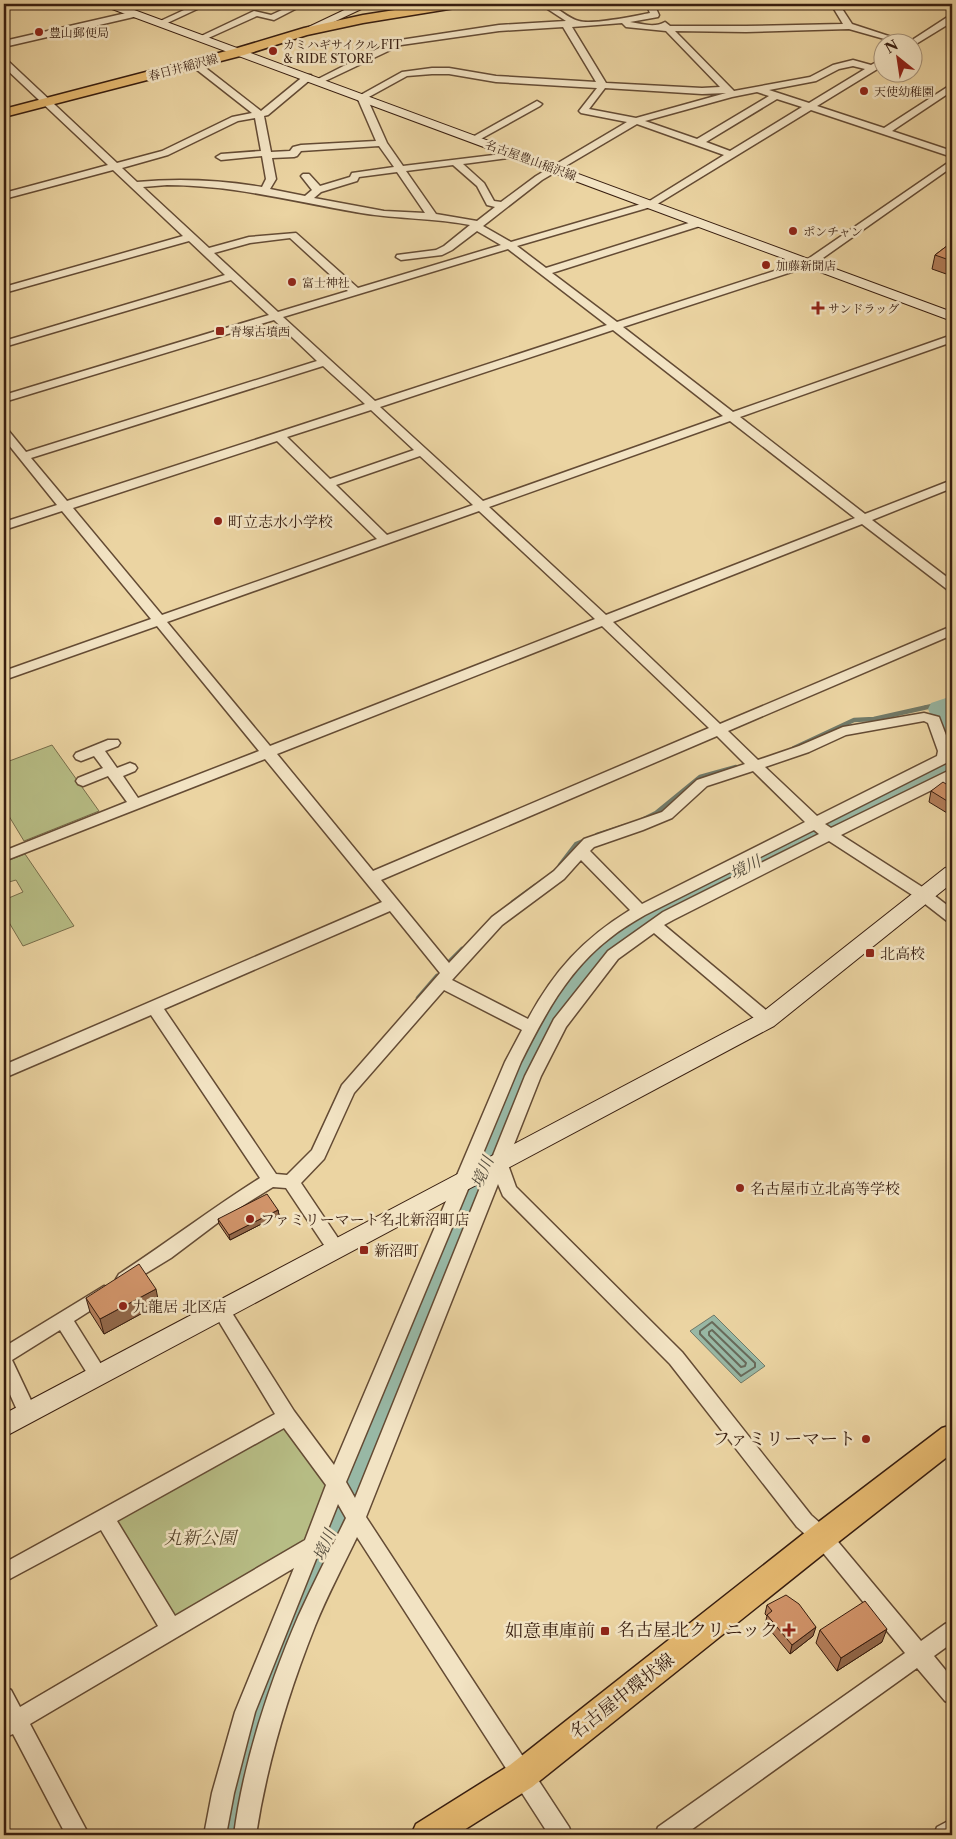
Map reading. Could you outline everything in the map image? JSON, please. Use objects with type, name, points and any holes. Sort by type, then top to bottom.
[{"type":"main road","name":"名古屋豊山稲沢線","points":[[109,4],[952,317]]},
{"type":"main road","points":[[308,28],[352,4]]},
{"type":"main road","points":[[327,22],[366,4]]},
{"type":"main road","name":"春日井稲沢線","points":[[308,28],[455,4]]},
{"type":"main road","name":"春日井稲沢線","points":[[4,113],[43,100],[235,50],[327,22],[363,19]]},
{"type":"main road","name":"春日井稲沢線","points":[[4,107],[43,100],[195,64],[235,50]]},
{"type":"main road","points":[[4,1426],[767,1020],[952,873]]},
{"type":"main road","name":"名古屋中環状線","points":[[427,1835],[521,1776],[822,1537],[952,1437]]},
{"type":"street","points":[[160,23],[204,4]]},
{"type":"street","points":[[201,38],[257,13],[271,18],[301,4]]},
{"type":"street","points":[[544,4],[576,23]]},
{"type":"street","points":[[650,4],[655,15],[730,92]]},
{"type":"street","points":[[835,4],[848,26]]},
{"type":"street","points":[[4,44],[135,14]]},
{"type":"street","points":[[4,196],[165,153],[235,119],[265,112],[313,79],[400,43],[498,28],[565,23],[615,22],[655,15]]},
{"type":"street","points":[[924,36],[952,18]]},
{"type":"street","points":[[615,22],[633,26],[668,28],[746,29],[848,26],[874,34]]},
{"type":"street","points":[[565,23],[602,84],[601,90],[595,98],[586,104],[584,111],[636,121],[732,155]]},
{"type":"street","points":[[4,62],[371,406],[605,620],[823,829],[925,896],[952,917]]},
{"type":"street","points":[[432,216],[382,143],[362,97],[405,74],[449,71],[496,79],[730,92],[813,79],[836,67],[853,62],[873,68]]},
{"type":"street","points":[[195,64],[259,114],[271,179],[264,192]]},
{"type":"street","points":[[4,399],[632,208],[651,204],[873,68]]},
{"type":"street","points":[[4,79],[18,75]]},
{"type":"street","points":[[884,132],[952,87]]},
{"type":"street","points":[[756,89],[952,154]]},
{"type":"street","points":[[402,257],[438,253],[448,248],[501,205],[554,169],[636,121],[730,92]]},
{"type":"street","points":[[698,143],[775,96]]},
{"type":"street","points":[[474,139],[536,104]]},
{"type":"street","points":[[222,157],[294,154],[296,149],[301,148],[382,143]]},
{"type":"street","points":[[307,199],[318,190],[354,179],[355,175],[515,154]]},
{"type":"street","points":[[456,163],[481,185],[490,203],[501,205]]},
{"type":"street","points":[[4,526],[808,263],[952,163]]},
{"type":"street","points":[[306,176],[318,190]]},
{"type":"street","points":[[136,186],[149,183],[194,183],[236,186],[385,214],[432,216],[477,225],[511,246],[952,587]]},
{"type":"street","points":[[544,272],[699,223]]},
{"type":"street","points":[[207,252],[249,240],[292,235],[357,293]]},
{"type":"street","points":[[4,290],[191,237]]},
{"type":"street","points":[[448,248],[463,260]]},
{"type":"street","points":[[4,344],[233,276]]},
{"type":"street","points":[[4,676],[952,338]]},
{"type":"street","points":[[24,456],[324,362]]},
{"type":"street","points":[[4,432],[371,878],[446,978],[530,1027]]},
{"type":"street","points":[[278,436],[386,540]]},
{"type":"street","points":[[327,484],[422,451]]},
{"type":"street","points":[[4,856],[952,484]]},
{"type":"street","points":[[371,878],[952,630]]},
{"type":"street","points":[[215,1835],[223,1793],[245,1712],[337,1484],[483,1171],[560,1023],[613,955],[654,925],[942,759],[946,751],[934,720],[924,717],[843,731],[804,749],[702,783],[667,815],[589,843],[560,875],[523,900],[497,921],[348,1089],[318,1154],[291,1182]]},
{"type":"street","points":[[81,756],[113,744]]},
{"type":"street","points":[[97,750],[136,805]]},
{"type":"street","points":[[83,781],[130,768]]},
{"type":"street","points":[[245,1835],[252,1791],[272,1716],[306,1622],[356,1517],[483,1171],[514,1062],[530,1027],[562,975],[599,938],[640,911],[823,829],[952,774]]},
{"type":"street","points":[[582,852],[640,911]]},
{"type":"street","points":[[4,1072],[392,904]]},
{"type":"street","points":[[654,925],[767,1020]]},
{"type":"street","points":[[154,1007],[271,1180]]},
{"type":"street","points":[[483,1171],[509,1191],[676,1358],[804,1522],[822,1537],[920,1653],[952,1694]]},
{"type":"street","points":[[4,1356],[166,1253],[222,1210],[271,1180],[291,1182]]},
{"type":"street","points":[[291,1182],[336,1249]]},
{"type":"street","points":[[221,1310],[287,1417],[337,1484],[356,1517],[521,1776],[561,1835]]},
{"type":"street","points":[[63,1320],[98,1376]]},
{"type":"street","points":[[4,1362],[28,1413]]},
{"type":"street","points":[[4,1573],[287,1417]]},
{"type":"street","points":[[104,1518],[171,1629]]},
{"type":"street","points":[[10,1724],[313,1546]]},
{"type":"street","points":[[666,1835],[952,1631]]},
{"type":"street","points":[[4,1697],[10,1724],[78,1835]]},
{"type":"street","points":[[946,1835],[952,1830]]},
{"type":"green space","points":[[52,745],[99,811],[24,841],[4,808],[4,763]]},
{"type":"green space","points":[[25,854],[74,926],[23,946],[4,914],[4,900],[23,892],[16,880],[9,882],[4,874],[4,862]]},
{"type":"green space","name":"丸新公園","points":[[287,1419],[334,1483],[311,1545],[172,1627],[107,1518]]},
{"type":"water","points":[[714,1315],[765,1366],[741,1383],[690,1331]]},
{"type":"building","points":[[952,242],[952,261],[935,255]]},
{"type":"building","points":[[943,782],[952,788],[952,804],[931,791]]},
{"type":"building","name":"ファミリーマート名北新沼町店","points":[[267,1194],[278,1210],[229,1235],[218,1219]]},
{"type":"building","points":[[139,1264],[156,1289],[100,1319],[86,1298]]},
{"type":"building","name":"名古屋北クリニック","points":[[786,1595],[799,1604],[816,1627],[792,1645],[767,1615],[772,1611],[767,1605]]},
{"type":"building","points":[[865,1601],[887,1629],[841,1658],[820,1630]]},
{"type":"waterway","name":"境川","points":[[952,704],[940,709],[952,738]]},
{"type":"waterway","points":[[794,748],[854,720],[874,719],[928,707]]},
{"type":"waterway","points":[[928,707],[935,707]]},
{"type":"waterway","points":[[928,707],[935,707]]},
{"type":"waterway","name":"境川","points":[[935,707],[940,709]]},
{"type":"waterway","name":"境川","points":[[228,1835],[244,1754],[309,1580],[528,1065],[557,1003],[578,975],[605,947],[628,929],[655,912],[952,763]]},
{"type":"waterway","points":[[642,820],[656,813],[700,777],[736,767]]},
{"type":"waterway","points":[[597,835],[625,826]]},
{"type":"waterway","points":[[560,865],[576,844],[588,839]]},
{"type":"waterway","points":[[513,902],[535,886]]},
{"type":"waterway","points":[[450,961],[462,949]]},
{"type":"waterway","points":[[418,998],[437,976]]},
{"type":"place","name":"豊山郵便局","points":[[39,32]]},
{"type":"place","name":"カミハギサイクル FIT & RIDE STORE","points":[[273,51]]},
{"type":"place","name":"天使幼稚園","points":[[864,91]]},
{"type":"place","name":"ポンチャン","points":[[793,231]]},
{"type":"place","name":"加藤新聞店","points":[[766,265]]},
{"type":"place","name":"富士神社","points":[[292,282]]},
{"type":"place","name":"サンドラッグ","points":[[818,308]]},
{"type":"place","name":"青塚古墳西","points":[[220,331]]},
{"type":"place","name":"町立志水小学校","points":[[218,521]]},
{"type":"place","name":"北高校","points":[[870,953]]},
{"type":"place","name":"名古屋市立北高等学校","points":[[740,1188]]},
{"type":"place","name":"ファミリーマート名北新沼町店","points":[[250,1219]]},
{"type":"place","name":"新沼町","points":[[364,1250]]},
{"type":"place","name":"九龍居 北区店","points":[[123,1306]]},
{"type":"place","name":"ファミリーマート","points":[[866,1439]]},
{"type":"place","name":"名古屋北クリニック","points":[[789,1630]]},
{"type":"place","name":"如意車庫前","points":[[605,1631]]}]
